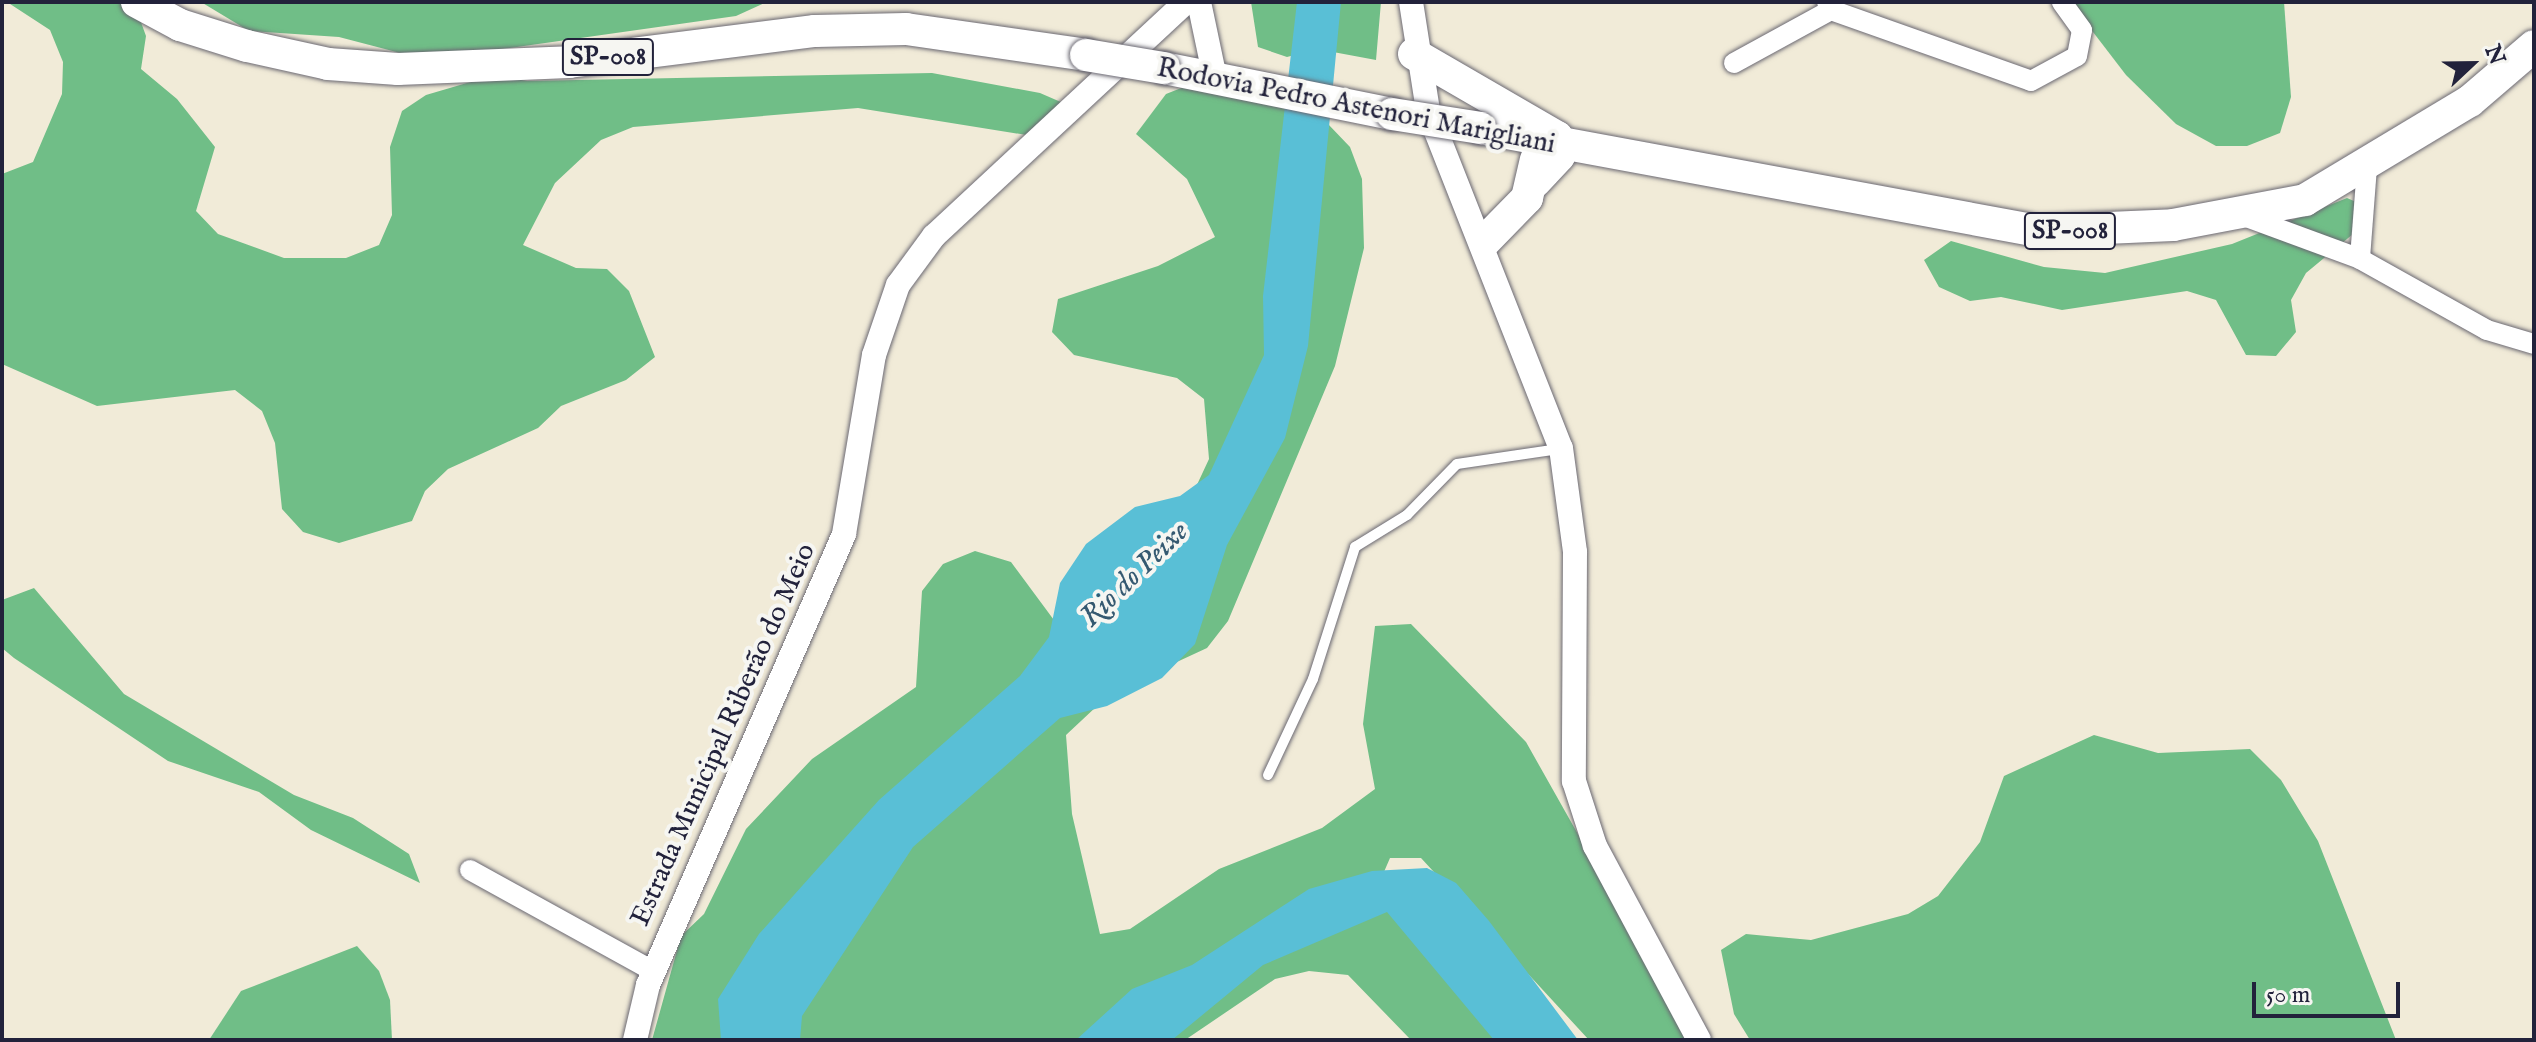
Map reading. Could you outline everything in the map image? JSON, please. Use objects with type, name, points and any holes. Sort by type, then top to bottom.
[{"type":"main road","name":"Rodovia Pedro Astenori Marigliani","points":[[137,2],[180,25],[247,46],[328,64],[398,69],[569,62],[815,31],[906,29],[1225,75],[1347,106],[1480,128],[1549,145],[2038,231],[2244,216],[2305,200],[2367,167],[2470,101],[2534,46]]},
{"type":"main road","points":[[1414,54],[1542,125],[1549,145],[1535,182],[1518,211],[1485,241]]},
{"type":"street","name":"Estrada Municipal Riberão do Meio","points":[[635,1040],[653,971],[844,534],[874,355],[898,285],[934,236],[1186,2]]},
{"type":"street","points":[[1199,2],[1225,75]]},
{"type":"street","points":[[1411,2],[1414,54],[1446,161],[1485,241],[1561,448],[1575,552],[1574,781],[1595,846],[1699,1040]]},
{"type":"street","points":[[1734,63],[1829,6],[2031,81],[2077,56],[2082,30],[2062,2]]},
{"type":"street","points":[[2360,259],[2367,167]]},
{"type":"street","points":[[2244,216],[2360,259],[2487,330],[2534,344]]},
{"type":"street","points":[[470,870],[653,971]]},
{"type":"lane","points":[[1268,775],[1313,679],[1355,547],[1407,515],[1457,464],[1561,448]]},
{"type":"green space","points":[[7,2],[134,3],[146,36],[141,69],[177,99],[215,147],[196,211],[218,234],[284,258],[346,258],[379,245],[392,215],[390,147],[402,111],[426,95],[494,75],[527,81],[932,73],[1040,93],[1070,106],[1039,137],[858,108],[633,127],[601,140],[555,183],[523,245],[576,268],[607,269],[629,291],[655,357],[626,380],[561,406],[538,428],[448,469],[425,491],[412,521],[339,543],[303,532],[282,509],[275,443],[262,411],[235,390],[97,406],[2,364],[2,174],[33,162],[62,94],[63,62],[50,30]]},
{"type":"green space","points":[[201,2],[767,2],[736,16],[467,54],[404,54],[339,37],[249,31]]},
{"type":"green space","points":[[1251,2],[1381,2],[1376,60],[1317,49],[1287,57],[1258,47]]},
{"type":"green space","points":[[2070,2],[2284,2],[2291,97],[2280,133],[2247,146],[2216,146],[2176,124],[2126,75]]},
{"type":"green space","points":[[1204,79],[1328,124],[1350,147],[1362,179],[1364,248],[1335,366],[1228,621],[1207,648],[1112,692],[1066,735],[1072,814],[1100,934],[1130,929],[1219,869],[1322,828],[1375,789],[1363,724],[1375,626],[1411,624],[1526,742],[1694,1040],[1589,1040],[1421,858],[1390,858],[1377,888],[1520,1040],[1411,1040],[1348,975],[1309,971],[1275,979],[1185,1040],[652,1040],[681,936],[704,914],[746,829],[812,759],[916,687],[922,591],[943,564],[975,551],[1011,562],[1065,635],[1195,489],[1209,459],[1204,399],[1177,378],[1074,355],[1052,332],[1058,299],[1158,266],[1215,237],[1187,179],[1136,134],[1166,94]]},
{"type":"green space","points":[[2347,198],[2370,208],[2353,234],[2306,273],[2291,300],[2296,332],[2276,356],[2246,355],[2216,300],[2187,291],[2062,310],[2001,297],[1970,301],[1939,287],[1924,260],[1951,241],[2044,267],[2105,273],[2232,244]]},
{"type":"green space","points":[[34,588],[124,694],[294,795],[353,818],[409,854],[420,883],[311,830],[259,792],[168,761],[14,658],[2,648],[2,600]]},
{"type":"green space","points":[[2094,735],[2158,753],[2250,749],[2281,780],[2318,841],[2396,1040],[1750,1040],[1734,1014],[1721,950],[1746,934],[1811,940],[1908,914],[1938,896],[1980,842],[2004,776]]},
{"type":"green space","points":[[357,946],[379,971],[390,1000],[392,1040],[209,1040],[241,991]]},
{"type":"water","name":"Rio do Peixe","points":[[1297,2],[1341,2],[1308,346],[1285,438],[1227,545],[1195,644],[1162,678],[1107,706],[1060,718],[913,847],[802,1016],[800,1040],[721,1040],[718,999],[759,934],[879,800],[1020,676],[1049,637],[1060,583],[1086,544],[1135,507],[1180,496],[1209,475],[1264,355],[1263,296]]},
{"type":"water","points":[[1427,868],[1456,883],[1489,921],[1578,1040],[1494,1040],[1387,912],[1263,965],[1172,1040],[1076,1040],[1132,989],[1192,965],[1309,889],[1372,871]]}]
